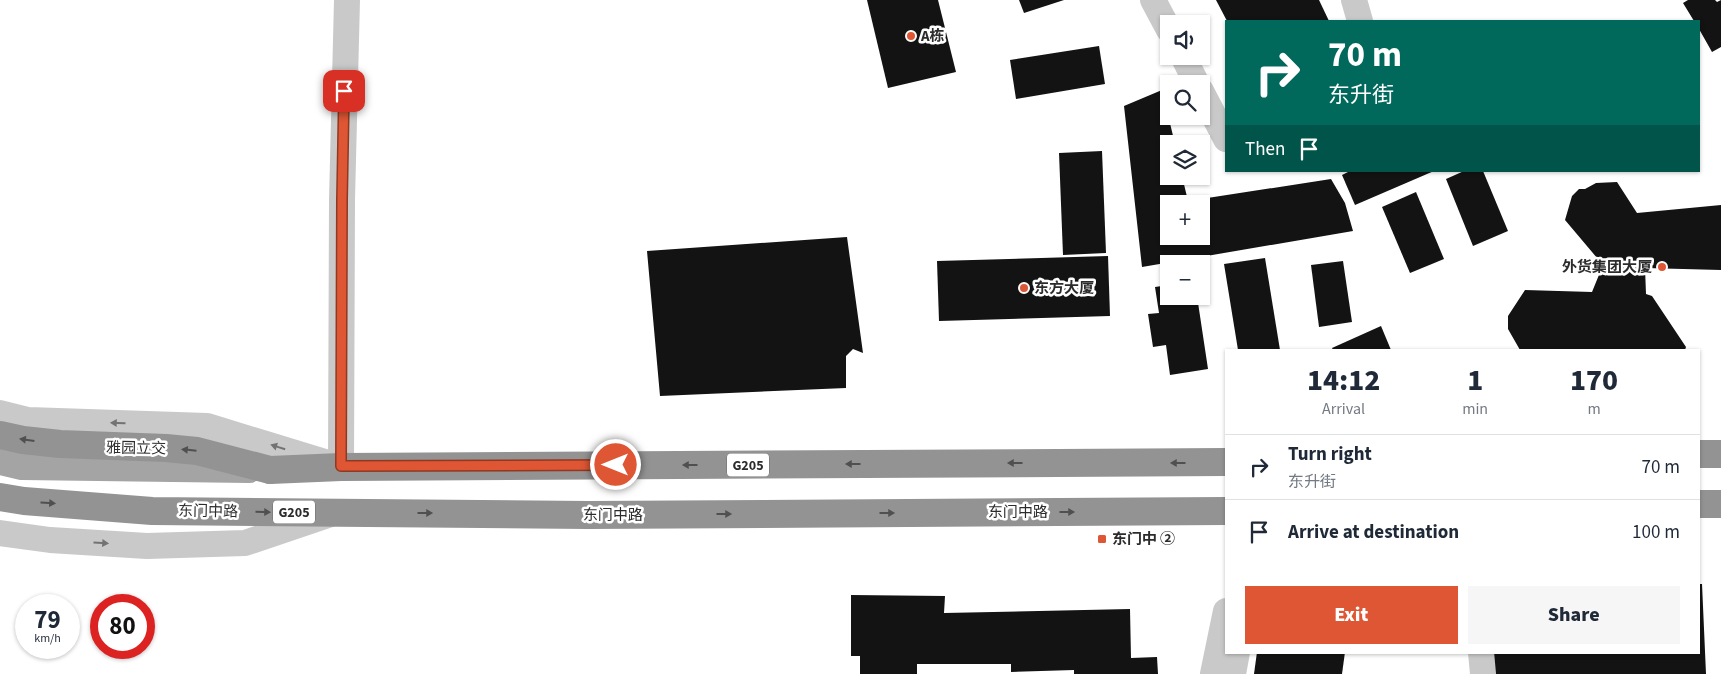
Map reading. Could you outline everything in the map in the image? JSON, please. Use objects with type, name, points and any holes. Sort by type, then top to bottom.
[{"type":"highway","name":"雅园立交","points":[[0,435],[23,440],[60,444],[197,451],[270,470]]},
{"type":"highway","points":[[1700,454],[1721,454]]},
{"type":"highway","name":"G205","points":[[270,470],[341,466],[1225,462]]},
{"type":"highway","name":"东门中路","points":[[0,497],[24,501],[152,511],[588,515],[1225,511]]},
{"type":"highway","points":[[1700,504],[1721,504]]},
{"type":"main road","points":[[0,461],[22,466],[270,470]]},
{"type":"street","points":[[0,413],[28,420],[207,426],[341,466],[342,210],[347,0]]},
{"type":"street","points":[[1153,0],[1161,15]]},
{"type":"street","points":[[1354,0],[1360,20]]},
{"type":"street","points":[[1210,108],[1225,137]]},
{"type":"street","points":[[0,533],[50,540],[147,546],[245,544],[336,513]]},
{"type":"street","points":[[1214,674],[1225,616]]},
{"type":"street","points":[[1233,674],[1237,654]]},
{"type":"street","points":[[1482,654],[1483,674]]},
{"type":"building","name":"A栋","points":[[867,0],[938,0],[956,72],[888,88]]},
{"type":"building","points":[[1019,0],[1064,0],[1024,13]]},
{"type":"building","points":[[1216,0],[1319,0],[1329,20],[1226,20]]},
{"type":"building","points":[[1688,0],[1715,0],[1717,2],[1721,0],[1721,47],[1712,52],[1700,31],[1700,20],[1693,20],[1683,3]]},
{"type":"building","points":[[1099,46],[1105,84],[1016,99],[1010,60]]},
{"type":"building","points":[[1160,91],[1160,125],[1170,125],[1173,135],[1160,135],[1160,185],[1184,185],[1187,195],[1160,195],[1160,245],[1210,245],[1210,198],[1331,179],[1345,203],[1353,231],[1210,255],[1160,255],[1160,264],[1142,267],[1124,106]]},
{"type":"building","points":[[1102,151],[1106,253],[1063,255],[1059,153]]},
{"type":"building","points":[[1348,172],[1432,172],[1355,205],[1342,175]]},
{"type":"building","points":[[1462,172],[1483,172],[1508,231],[1473,246],[1446,179]]},
{"type":"building","name":"外货集团大厦","points":[[1617,182],[1637,213],[1721,205],[1721,270],[1645,268],[1646,294],[1652,296],[1686,347],[1685,349],[1519,349],[1508,329],[1508,316],[1525,290],[1592,292],[1603,265],[1565,220],[1572,196],[1579,189],[1585,189],[1596,183]]},
{"type":"building","points":[[1416,192],[1444,259],[1410,273],[1382,207]]},
{"type":"building","points":[[847,237],[863,353],[853,349],[846,356],[846,388],[660,396],[647,251]]},
{"type":"building","name":"东方大厦","points":[[1108,256],[1110,316],[939,321],[937,261]]},
{"type":"building","points":[[1265,258],[1280,349],[1238,349],[1224,264]]},
{"type":"building","points":[[1343,261],[1352,322],[1319,327],[1311,265]]},
{"type":"building","points":[[1160,286],[1160,305],[1198,305],[1208,369],[1170,375],[1166,345],[1153,347],[1148,314],[1159,313],[1155,287]]},
{"type":"building","points":[[1381,326],[1391,349],[1332,349]]},
{"type":"building","points":[[1700,584],[1702,584],[1706,674],[1482,674],[1480,654],[1700,654]]},
{"type":"building","points":[[851,595],[945,596],[944,613],[1130,609],[1131,658],[1157,657],[1158,674],[1074,674],[1074,670],[1011,672],[1011,664],[917,664],[917,674],[860,674],[860,656],[851,656]]},
{"type":"building","points":[[1257,654],[1345,654],[1342,674],[1254,674]]},
{"type":"place","name":"A栋","points":[[911,36]]},
{"type":"place","name":"外货集团大厦","points":[[1662,267]]},
{"type":"place","name":"东方大厦","points":[[1024,288]]},
{"type":"place","name":"东门中 ②","points":[[1102,539]]},
{"type":"route","points":[[344,91],[341,466],[616,465]]}]
